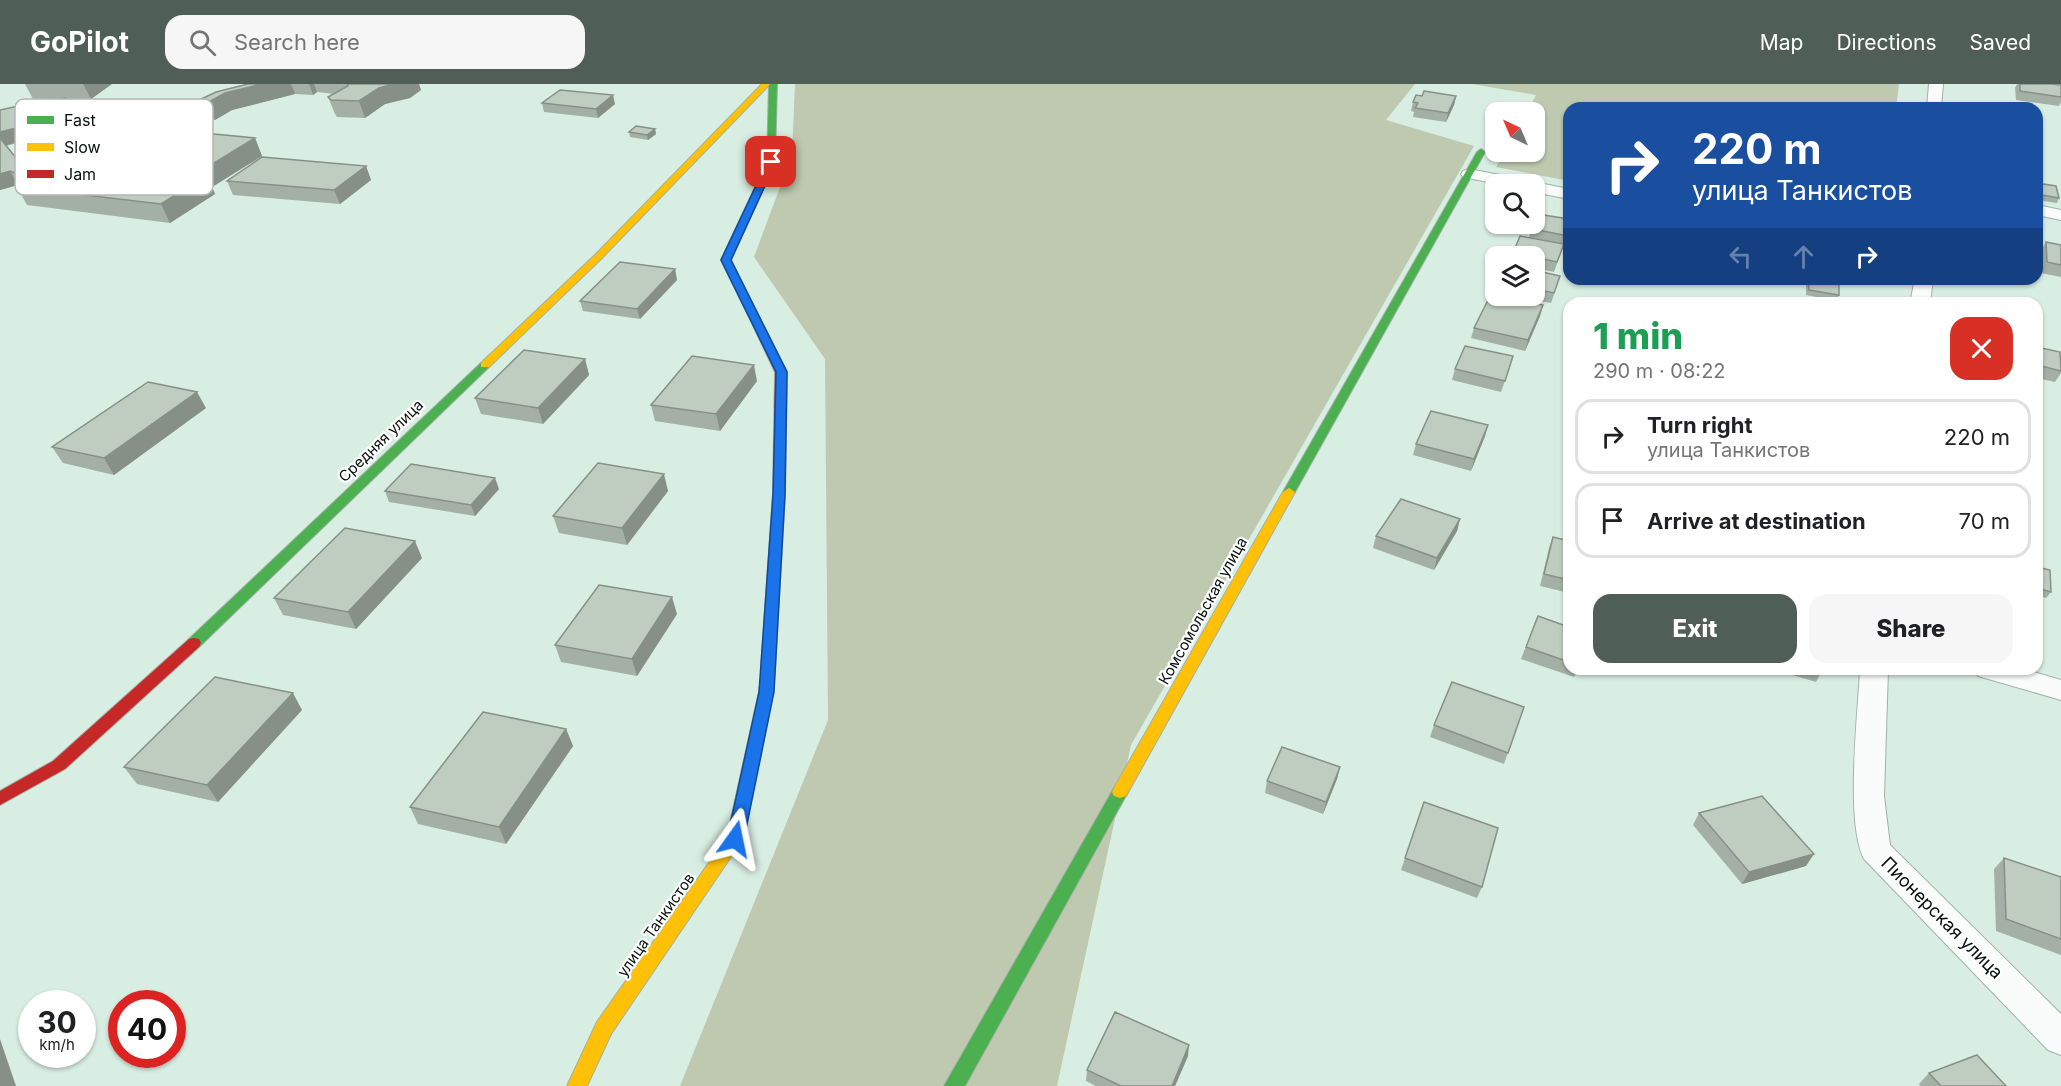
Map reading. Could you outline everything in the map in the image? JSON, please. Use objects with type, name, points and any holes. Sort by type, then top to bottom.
[{"type":"street","name":"Средняя улица","points":[[0,799],[59,765],[158,677],[599,256],[765,84]]},
{"type":"street","name":"улица Танкистов","points":[[577,1086],[604,1028],[735,839],[766,692],[779,494],[781,372],[726,260],[771,162],[773,84]]},
{"type":"street","points":[[1934,102],[1936,84]]},
{"type":"street","name":"Комсомольская улица","points":[[954,1086],[1481,152]]},
{"type":"street","points":[[1469,174],[1485,177]]},
{"type":"street","points":[[1545,189],[1563,193]]},
{"type":"street","points":[[2043,211],[2061,215]]},
{"type":"street","name":"Пионерская улица","points":[[1874,675],[1869,796],[1875,850],[2061,1038]]},
{"type":"street","points":[[2009,675],[2061,690]]},
{"type":"green space","points":[[795,84],[1415,84],[1386,120],[1474,146],[1131,745],[1057,1086],[680,1086],[828,720],[825,359],[754,257],[792,155]]},
{"type":"green space","points":[[1472,84],[1899,84],[1897,102],[1563,102],[1563,180],[1545,176],[1545,174],[1496,167],[1499,162],[1545,162],[1545,102],[1532,102],[1536,95]]},
{"type":"building","points":[[248,84],[262,84],[225,93],[213,100],[201,99],[216,92]]},
{"type":"building","points":[[347,84],[394,84],[379,88],[359,101],[331,100],[328,97],[348,86]]},
{"type":"building","points":[[2020,84],[2061,85],[2061,97],[2020,91]]},
{"type":"building","points":[[560,90],[613,95],[596,109],[542,103]]},
{"type":"building","points":[[1424,91],[1456,96],[1448,113],[1415,108],[1418,103],[1413,102],[1416,95],[1422,96]]},
{"type":"building","points":[[15,107],[15,128],[0,132],[0,110]]},
{"type":"building","points":[[636,126],[655,129],[647,135],[629,132]]},
{"type":"building","points":[[213,134],[255,138],[213,164]]},
{"type":"building","points":[[0,138],[15,157],[15,173],[10,171],[0,174]]},
{"type":"building","points":[[262,157],[366,166],[334,190],[227,181]]},
{"type":"building","points":[[2043,184],[2056,186],[2059,198],[2043,195]]},
{"type":"building","points":[[85,195],[175,195],[161,204]]},
{"type":"building","points":[[1545,215],[1563,218],[1563,235],[1545,231]]},
{"type":"building","points":[[1520,236],[1563,244],[1557,262],[1545,259],[1545,246],[1516,246]]},
{"type":"building","points":[[2046,242],[2061,245],[2061,265],[2047,262]]},
{"type":"building","points":[[620,262],[675,269],[637,309],[580,301]]},
{"type":"building","points":[[1545,273],[1560,276],[1554,293],[1545,291]]},
{"type":"building","points":[[1809,285],[1839,285],[1839,295],[1809,290]]},
{"type":"building","points":[[1485,306],[1543,306],[1528,340],[1474,328]]},
{"type":"building","points":[[1465,346],[1513,356],[1505,381],[1455,369]]},
{"type":"building","points":[[2043,348],[2060,352],[2061,371],[2043,366]]},
{"type":"building","points":[[524,350],[585,359],[538,408],[475,398]]},
{"type":"building","points":[[692,356],[754,365],[716,414],[651,405]]},
{"type":"building","points":[[148,382],[197,392],[104,458],[52,447]]},
{"type":"building","points":[[1431,411],[1488,425],[1474,459],[1416,444]]},
{"type":"building","points":[[598,463],[664,474],[622,528],[553,516]]},
{"type":"building","points":[[411,464],[495,478],[471,505],[385,491]]},
{"type":"building","points":[[1401,499],[1460,519],[1437,558],[1376,536]]},
{"type":"building","points":[[345,528],[415,541],[348,612],[274,598]]},
{"type":"building","points":[[1553,537],[1563,540],[1563,579],[1544,574]]},
{"type":"building","points":[[2043,568],[2050,570],[2051,592],[2043,590]]},
{"type":"building","points":[[599,585],[672,597],[632,659],[555,645]]},
{"type":"building","points":[[1538,616],[1563,625],[1563,660],[1526,647]]},
{"type":"building","points":[[215,677],[293,693],[207,785],[124,767]]},
{"type":"building","points":[[1452,682],[1524,707],[1508,753],[1434,725]]},
{"type":"building","points":[[483,712],[566,729],[499,827],[410,807]]},
{"type":"building","points":[[1282,747],[1340,767],[1326,802],[1267,781]]},
{"type":"building","points":[[1762,796],[1814,854],[1749,872],[1699,813]]},
{"type":"building","points":[[1424,802],[1498,828],[1482,887],[1405,858]]},
{"type":"building","points":[[2004,858],[2061,877],[2061,939],[2006,919]]},
{"type":"building","points":[[1115,1012],[1189,1045],[1172,1086],[1121,1086],[1087,1070]]},
{"type":"building","points":[[1977,1055],[2006,1086],[1941,1086],[1929,1073]]},
{"type":"traffic: fast","points":[[757,323],[726,260],[771,162],[773,84]]},
{"type":"traffic: fast","points":[[1289,492],[1481,152]]},
{"type":"traffic: fast","points":[[194,643],[485,365]]},
{"type":"traffic: fast","points":[[954,1086],[1120,792]]},
{"type":"traffic: slow","points":[[485,365],[599,256],[766,84]]},
{"type":"traffic: slow","points":[[1120,792],[1289,492]]},
{"type":"traffic: slow","points":[[577,1086],[604,1028],[735,839],[766,692],[768,668]]},
{"type":"traffic: jam","points":[[757,323],[781,372],[779,494],[768,668]]},
{"type":"traffic: jam","points":[[0,799],[59,765],[194,643]]},
{"type":"route","points":[[735,839],[766,692],[779,494],[781,372],[726,260],[771,162]]}]
